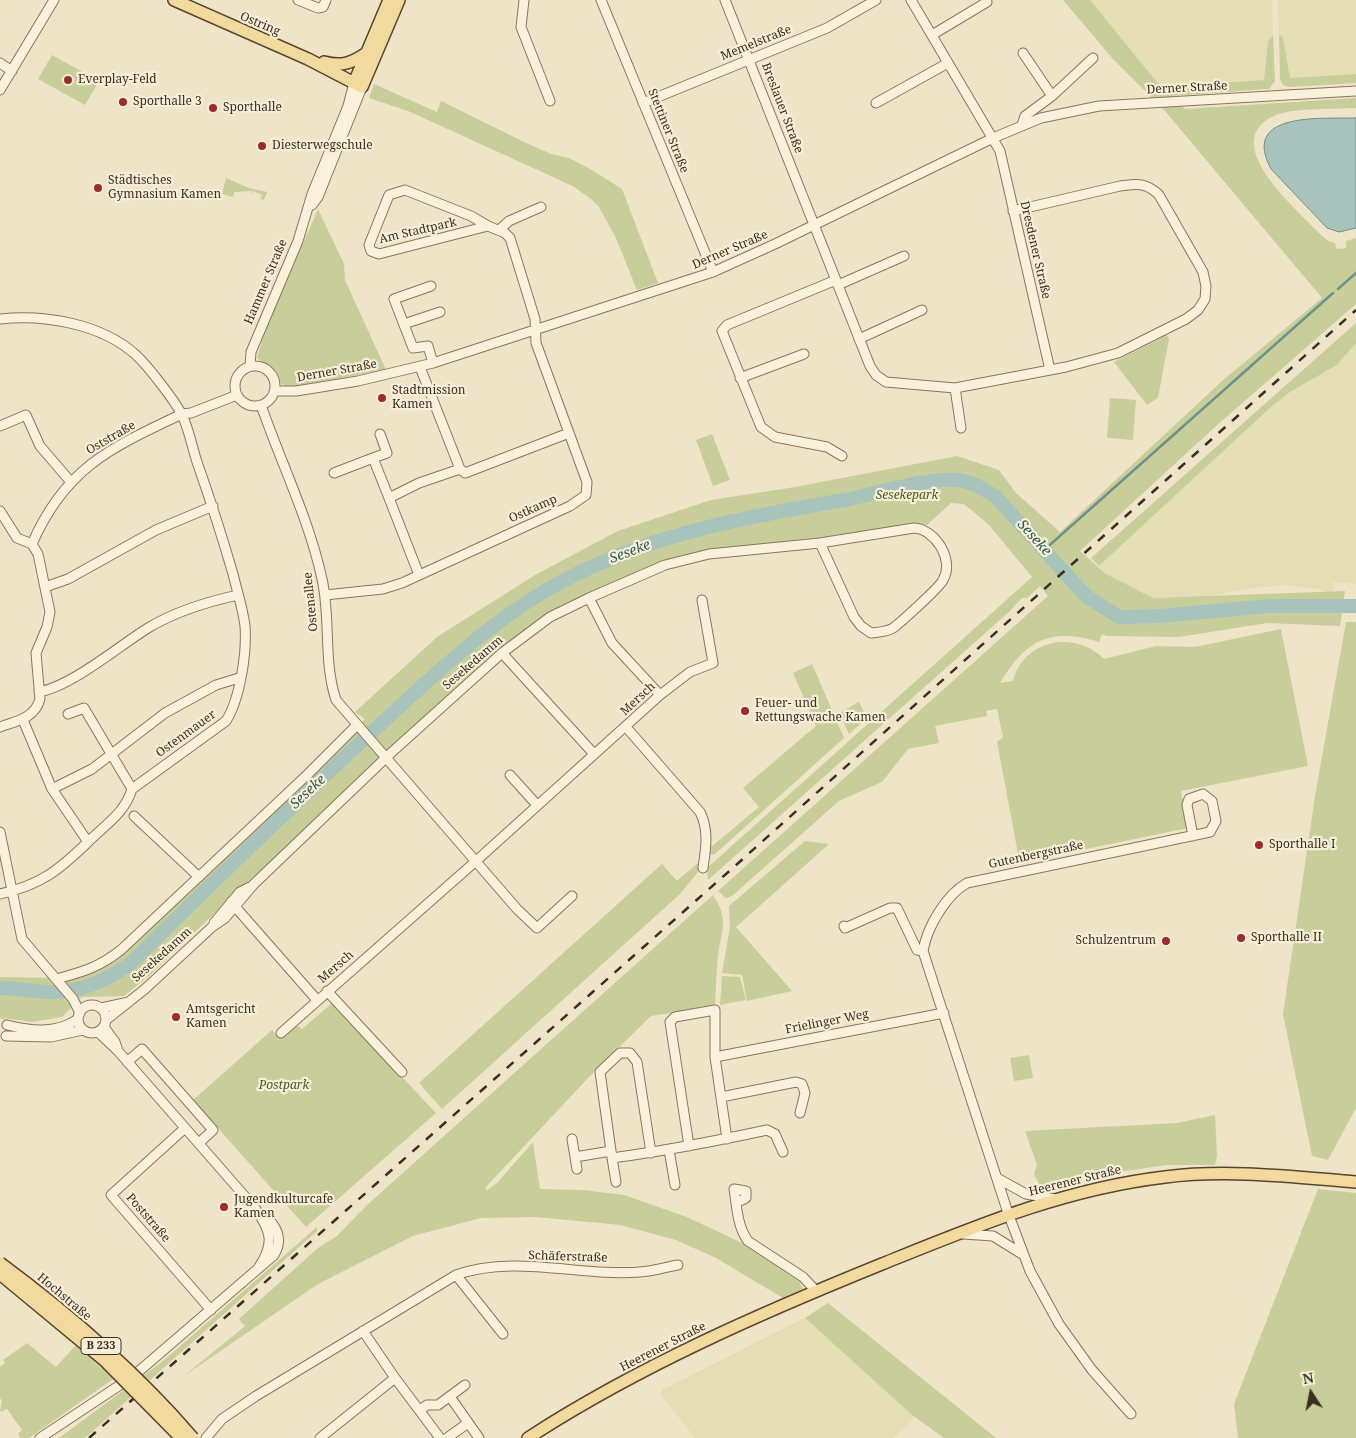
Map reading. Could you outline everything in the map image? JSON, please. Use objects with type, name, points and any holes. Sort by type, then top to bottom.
[{"type":"main road","name":"Ostring","points":[[174,0],[360,81]]},
{"type":"main road","points":[[360,81],[368,52],[389,0]]},
{"type":"main road","name":"Hammer Straße","points":[[360,81],[399,0]]},
{"type":"main road","points":[[338,66],[353,63],[368,52]]},
{"type":"main road","name":"Ostring","points":[[308,59],[338,66],[360,81]]},
{"type":"main road","name":"Heerener Straße","points":[[528,1438],[630,1379],[737,1326],[816,1291],[1008,1213],[1110,1185],[1187,1175],[1263,1175],[1356,1182]]},
{"type":"main road","name":"Hochstraße","points":[[0,1263],[47,1299],[110,1354],[193,1438]]},
{"type":"main road","name":"Hochstraße","points":[[0,1274],[104,1360],[181,1438]]},
{"type":"street","points":[[0,90],[54,0]]},
{"type":"street","points":[[298,0],[318,8],[323,7],[326,0]]},
{"type":"street","points":[[524,0],[521,27],[550,101]]},
{"type":"street","name":"Stettiner Straße","points":[[601,0],[713,272]]},
{"type":"street","name":"Breslauer Straße","points":[[725,0],[859,339],[876,376],[886,382],[955,388],[1050,370],[1118,353],[1186,319],[1198,310],[1205,299],[1204,272],[1159,195],[1142,184],[1120,186],[1013,211]]},
{"type":"street","name":"Memelstraße","points":[[643,102],[827,28],[876,0]]},
{"type":"street","name":"Dresdener Straße","points":[[911,0],[1000,151],[1050,370]]},
{"type":"street","points":[[932,35],[987,2]]},
{"type":"street","points":[[1023,52],[1052,96]]},
{"type":"street","name":"Derner Straße","points":[[1022,125],[1025,116],[1052,96],[1093,58]]},
{"type":"street","points":[[0,63],[12,71]]},
{"type":"street","points":[[876,103],[948,63]]},
{"type":"street","name":"Hammer Straße","points":[[237,395],[235,387],[237,378],[242,371],[250,366],[251,352],[310,208],[312,194],[360,81]]},
{"type":"street","name":"Derner Straße","points":[[275,391],[296,391],[358,381],[420,367],[535,332],[713,272],[1022,125],[1081,108],[1356,91]]},
{"type":"street","name":"Am Stadtpark","points":[[488,226],[386,253],[374,253],[369,245],[389,195],[405,190],[471,216],[499,230]]},
{"type":"street","points":[[535,332],[535,319],[510,238],[499,230],[509,221],[541,207]]},
{"type":"street","points":[[842,456],[826,447],[776,437],[768,433],[756,419],[722,331],[727,325],[904,256]]},
{"type":"street","points":[[431,286],[394,299],[413,348],[428,346],[433,363]]},
{"type":"street","points":[[859,339],[922,310]]},
{"type":"street","points":[[404,324],[440,312]]},
{"type":"street","name":"Ostenmauer","points":[[0,319],[46,319],[68,323],[112,340],[140,360],[182,414],[213,506],[238,595],[244,625],[245,644],[232,710],[226,722],[132,789],[129,800],[119,812],[78,854],[55,872],[12,892],[0,894]]},
{"type":"street","name":"Ostkamp","points":[[325,595],[383,589],[420,575],[583,500],[588,489],[587,482],[536,343],[535,332]]},
{"type":"street","points":[[740,378],[804,354]]},
{"type":"street","points":[[237,395],[248,405],[261,405],[272,397],[275,391],[273,377],[269,372],[264,368],[250,366]]},
{"type":"street","points":[[420,367],[460,469],[465,473],[569,433]]},
{"type":"street","points":[[955,388],[961,428]]},
{"type":"street","name":"Oststraße","points":[[32,544],[49,509],[70,481],[102,455],[182,414],[191,413],[237,395]]},
{"type":"street","name":"Ostenallee","points":[[261,405],[318,561],[325,595],[327,652],[332,688],[336,700],[476,861]]},
{"type":"street","points":[[0,426],[26,415],[40,446],[70,481]]},
{"type":"street","points":[[334,473],[387,453],[380,434]]},
{"type":"street","points":[[373,458],[420,575]]},
{"type":"street","points":[[389,498],[419,483],[460,469]]},
{"type":"street","points":[[45,587],[68,579],[156,530],[213,506]]},
{"type":"street","points":[[0,511],[17,538],[32,544],[38,554],[50,618],[35,661],[39,692],[38,706],[23,720],[0,727]]},
{"type":"street","name":"Sesekedamm","points":[[103,1026],[212,927],[234,905],[240,892],[254,884],[386,757],[502,653],[550,617],[665,565],[710,554],[820,543],[921,528],[936,538],[944,554],[946,569],[944,580],[893,628],[871,633],[861,626],[854,617],[820,543]]},
{"type":"street","points":[[39,692],[56,688],[149,628],[184,610],[238,595]]},
{"type":"street","points":[[589,598],[612,643],[660,695]]},
{"type":"street","name":"Mersch","points":[[281,1033],[660,695],[690,672],[713,664],[702,600]]},
{"type":"street","points":[[502,653],[594,754]]},
{"type":"street","points":[[52,789],[92,770],[142,728],[191,698],[216,685],[239,678]]},
{"type":"street","points":[[68,714],[84,708],[132,789]]},
{"type":"street","points":[[23,720],[52,789],[88,842]]},
{"type":"street","points":[[626,727],[700,812],[705,824],[707,837],[702,868]]},
{"type":"street","points":[[58,982],[104,964],[360,728]]},
{"type":"street","points":[[510,775],[537,806]]},
{"type":"street","name":"Gutenbergstraße","points":[[923,951],[934,923],[951,895],[967,883],[1193,836],[1210,832],[1215,826],[1212,801],[1203,794],[1189,799],[1187,805],[1193,836]]},
{"type":"street","points":[[134,816],[199,877]]},
{"type":"street","points":[[0,832],[2,857],[22,939],[73,999],[83,1030]]},
{"type":"street","points":[[476,861],[537,928],[572,896]]},
{"type":"street","points":[[234,905],[317,1000]]},
{"type":"street","points":[[844,926],[845,928],[890,908],[897,908],[917,950],[923,951],[1023,1254],[1059,1324],[1092,1370],[1131,1414]]},
{"type":"street","points":[[326,991],[402,1072]]},
{"type":"street","points":[[73,999],[88,1006],[101,1008],[129,1002]]},
{"type":"street","points":[[88,1006],[79,1016],[62,1027],[49,1030],[20,1028],[3,1023],[3,1038],[51,1036],[83,1030],[90,1033],[103,1026]]},
{"type":"street","points":[[101,1008],[103,1026],[118,1051],[255,1208],[276,1226],[279,1239],[274,1256],[258,1267],[138,1372]]},
{"type":"street","points":[[689,1146],[671,1019],[715,1010],[715,1057],[727,1139]]},
{"type":"street","name":"Frielinger Weg","points":[[715,1057],[944,1013]]},
{"type":"street","points":[[127,1062],[142,1050],[213,1130],[199,1143]]},
{"type":"street","points":[[616,1182],[600,1072],[617,1055],[625,1052],[634,1056],[637,1062],[651,1153]]},
{"type":"street","points":[[721,1097],[796,1082],[802,1084],[805,1093],[800,1113]]},
{"type":"street","name":"Poststraße","points":[[185,1128],[111,1195],[211,1310]]},
{"type":"street","points":[[575,1156],[651,1153],[767,1130],[775,1134],[783,1152]]},
{"type":"street","points":[[572,1139],[577,1169]]},
{"type":"street","points":[[669,1150],[675,1185]]},
{"type":"street","points":[[997,1178],[1026,1194],[1055,1199]]},
{"type":"street","points":[[736,1203],[742,1233],[748,1241],[803,1277],[816,1291]]},
{"type":"street","points":[[956,1234],[993,1236],[1023,1254]]},
{"type":"street","name":"Schäferstraße","points":[[206,1438],[222,1419],[363,1330],[456,1275],[470,1270],[508,1267],[640,1272],[678,1265]]},
{"type":"street","points":[[456,1275],[503,1334]]},
{"type":"street","points":[[363,1330],[395,1378],[440,1438]]},
{"type":"street","points":[[320,1438],[395,1378]]},
{"type":"street","points":[[40,1438],[120,1385]]},
{"type":"street","points":[[420,1410],[427,1405],[438,1405],[465,1385]]},
{"type":"street","points":[[453,1401],[479,1438]]},
{"type":"street","points":[[447,1438],[468,1423]]},
{"type":"shaded area","points":[[1090,0],[1272,0],[1273,35],[1268,41],[1264,80],[1161,87]]},
{"type":"shaded area","points":[[1278,0],[1356,0],[1356,74],[1290,78],[1283,38],[1279,34]]},
{"type":"shaded area","points":[[1356,343],[1356,584],[1334,582],[1332,598],[1319,589],[1287,585],[1259,587],[1204,597],[1164,600],[1151,598],[1106,574],[1099,566],[1271,407],[1290,392],[1337,365]]},
{"type":"shaded area","points":[[805,1318],[912,1415],[913,1420],[893,1438],[695,1438],[661,1394],[662,1390]]},
{"type":"green space","name":"Sesekepark","points":[[1063,0],[1090,0],[1161,87],[1264,80],[1268,41],[1273,35],[1275,81],[1269,89],[1171,96],[1185,109],[1356,98],[1356,108],[1304,110],[1276,115],[1259,127],[1254,141],[1257,157],[1266,175],[1279,192],[1318,232],[1328,241],[1335,243],[1337,249],[1346,248],[1346,241],[1356,238],[1356,304],[1215,427],[1080,551],[1106,574],[1153,598],[1345,591],[1340,626],[1267,623],[1179,637],[1107,636],[1102,634],[1099,642],[1067,636],[1053,637],[1030,647],[1010,668],[1000,683],[1013,681],[1019,667],[1028,656],[1039,648],[1052,643],[1079,644],[1092,650],[1104,659],[1156,646],[1195,647],[1281,629],[1308,766],[1181,791],[1188,828],[1023,862],[1019,859],[997,742],[1003,737],[997,709],[986,711],[987,716],[935,726],[939,743],[908,749],[882,782],[839,801],[732,896],[726,898],[718,891],[1048,596],[1040,586],[1027,598],[1022,598],[1010,611],[708,880],[707,868],[1032,577],[989,525],[964,504],[951,503],[927,525],[677,560],[550,615],[220,911],[216,912],[149,976],[124,996],[82,997],[62,1017],[32,1022],[4,1018],[15,1024],[0,1018],[0,977],[59,978],[103,963],[365,719],[355,712],[437,637],[535,575],[618,531],[711,500],[795,487],[957,456],[999,470],[1016,493],[1060,532],[1222,381],[1322,298],[1165,111],[1113,59]]},
{"type":"green space","points":[[1279,34],[1283,38],[1290,78],[1356,74],[1356,83],[1288,87],[1283,85],[1280,79]]},
{"type":"green space","name":"Everplay-Feld","points":[[52,55],[99,81],[85,105],[38,79]]},
{"type":"green space","points":[[374,84],[437,112],[441,101],[551,154],[569,158],[622,189],[658,283],[637,290],[615,236],[599,207],[574,187],[408,111],[369,98]]},
{"type":"green space","points":[[226,178],[249,188],[267,192],[264,200],[260,199],[262,195],[253,191],[252,194],[251,191],[234,192],[233,197],[222,194]]},
{"type":"green space","points":[[318,209],[344,264],[345,280],[386,370],[289,387],[281,384],[275,370],[257,358],[265,331]]},
{"type":"green space","points":[[1356,323],[1356,343],[1337,365],[1290,392],[1271,407],[1099,566],[1091,558]]},
{"type":"green space","points":[[1167,335],[1169,339],[1158,398],[1147,405],[1114,362]]},
{"type":"green space","points":[[1110,398],[1136,400],[1133,440],[1107,438]]},
{"type":"green space","points":[[712,434],[730,480],[713,486],[696,440]]},
{"type":"green space","points":[[1346,622],[1356,622],[1356,1108],[1328,1160],[1312,1156],[1283,1014],[1315,796]]},
{"type":"green space","points":[[812,664],[844,738],[715,854],[709,855],[710,848],[759,807],[743,788],[816,726],[793,673]]},
{"type":"green space","points":[[859,702],[867,718],[849,734],[839,713]]},
{"type":"green space","points":[[805,841],[829,844],[736,927],[792,991],[747,1001],[742,975],[722,973],[730,927],[729,906]]},
{"type":"green space","points":[[699,862],[698,872],[680,894],[442,1109],[419,1083],[662,864],[677,881]]},
{"type":"green space","points":[[713,895],[723,918],[717,961],[715,1007],[651,1016],[589,1077],[485,1188],[487,1190],[496,1184],[533,1142],[540,1189],[583,1190],[624,1195],[687,1217],[742,1243],[799,1281],[803,1289],[783,1298],[716,1258],[676,1240],[620,1225],[536,1217],[481,1218],[413,1236],[318,1284],[184,1376],[245,1326],[239,1319],[318,1248],[337,1236],[367,1205]]},
{"type":"green space","points":[[722,976],[740,977],[746,1000],[720,1005]]},
{"type":"green space","name":"Postpark","points":[[332,1003],[436,1113],[306,1227],[193,1100],[272,1030],[276,1035],[292,1022],[302,1029]]},
{"type":"green space","points":[[1029,1055],[1033,1078],[1014,1081],[1010,1058]]},
{"type":"green space","points":[[1215,1115],[1217,1156],[1215,1165],[1166,1165],[1085,1177],[1041,1188],[1034,1174],[1037,1165],[1025,1131],[1177,1123]]},
{"type":"green space","points":[[1318,1189],[1356,1193],[1356,1438],[1238,1438],[1234,1404]]},
{"type":"green space","points":[[317,1227],[317,1231],[85,1438],[59,1438],[163,1361]]},
{"type":"green space","points":[[828,1303],[996,1438],[944,1438],[912,1415],[805,1318]]},
{"type":"green space","points":[[27,1343],[56,1367],[76,1345],[113,1379],[29,1438],[20,1438],[18,1434],[22,1430],[7,1409],[1,1412],[0,1410],[2,1401],[0,1398],[0,1367],[5,1363],[3,1360]]},
{"type":"water","points":[[1356,118],[1356,228],[1339,232],[1327,228],[1271,169],[1264,150],[1266,137],[1275,128],[1289,122],[1306,119]]},
{"type":"waterway","points":[[1338,289],[1356,273]]},
{"type":"waterway","points":[[1043,551],[1333,293]]},
{"type":"waterway","name":"Seseke","points":[[0,988],[44,992],[72,990],[102,980],[130,964],[250,846],[342,760],[435,675],[499,622],[545,591],[580,572],[616,556],[691,532],[729,522],[845,500],[917,483],[957,480],[972,484],[995,496],[1086,596],[1119,617],[1160,616],[1269,606],[1356,606]]},
{"type":"railway","points":[[89,1438],[726,874],[1356,310]]},
{"type":"place","name":"Everplay-Feld","points":[[68,80]]},
{"type":"place","name":"Sporthalle 3","points":[[123,102]]},
{"type":"place","name":"Sporthalle","points":[[213,108]]},
{"type":"place","name":"Diesterwegschule","points":[[262,146]]},
{"type":"place","name":"Städtisches Gymnasium Kamen","points":[[98,188]]},
{"type":"place","name":"Stadtmission Kamen","points":[[382,398]]},
{"type":"place","name":"Feuer- und Rettungswache Kamen","points":[[745,711]]},
{"type":"place","name":"Sporthalle I","points":[[1259,845]]},
{"type":"place","name":"Sporthalle II","points":[[1241,938]]},
{"type":"place","name":"Schulzentrum","points":[[1166,941]]},
{"type":"place","name":"Amtsgericht Kamen","points":[[176,1017]]},
{"type":"place","name":"Jugendkulturcafe Kamen","points":[[224,1207]]}]
